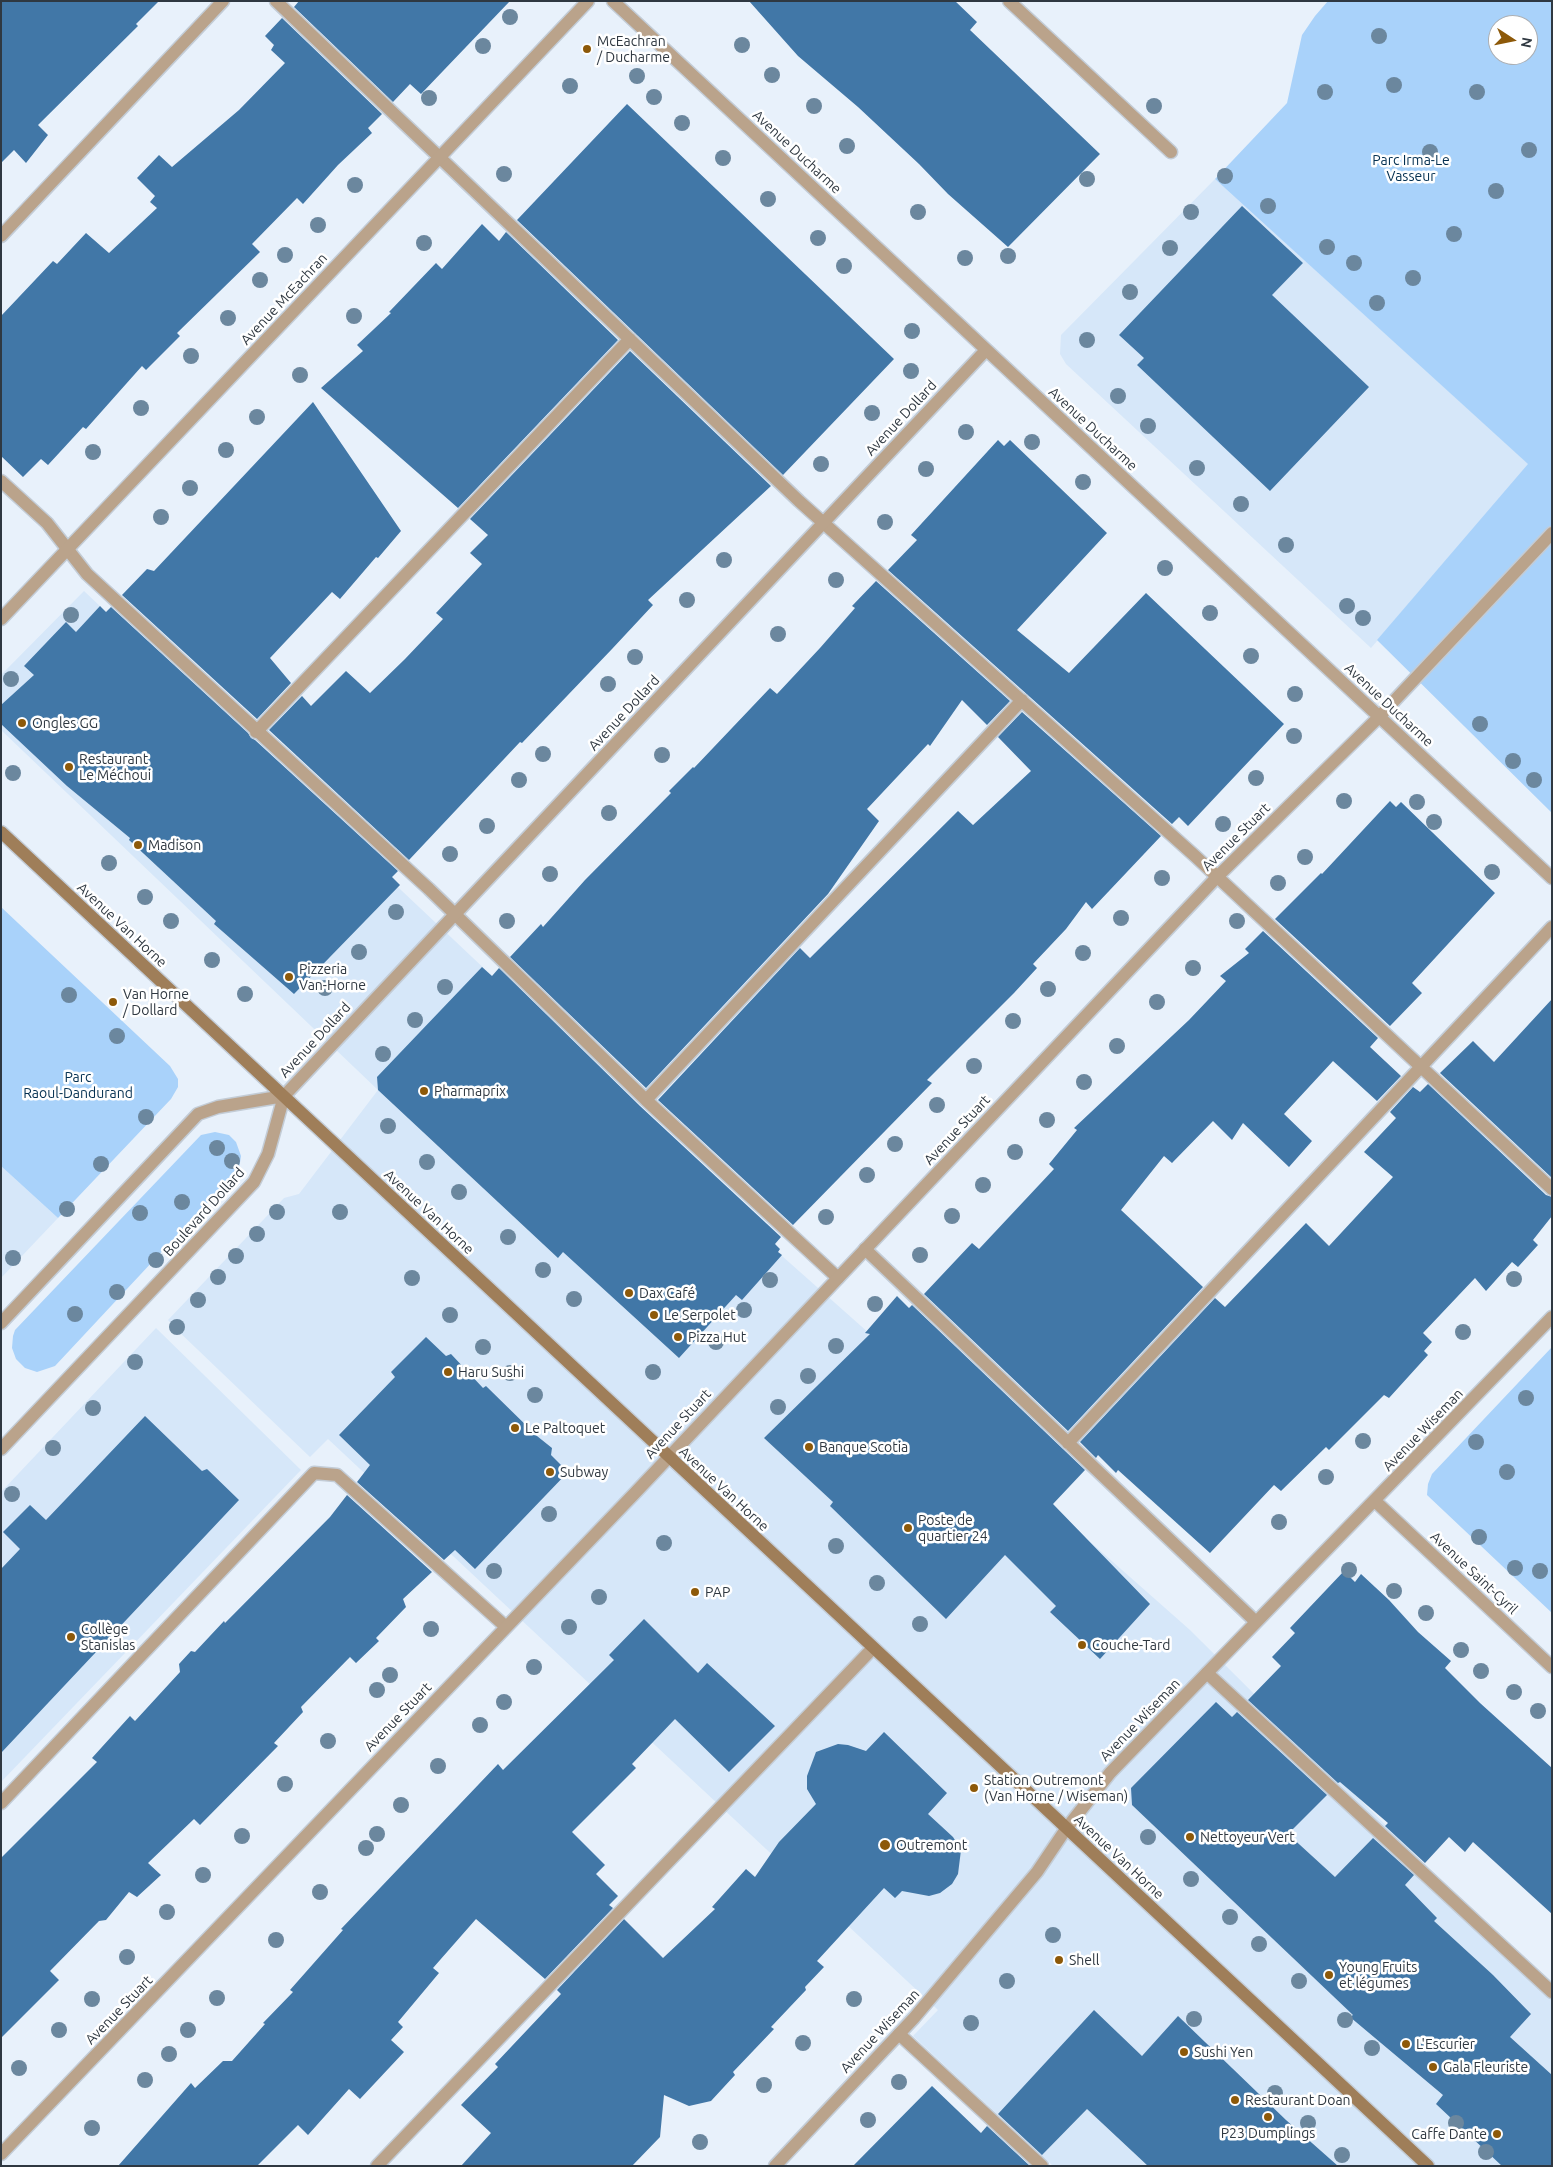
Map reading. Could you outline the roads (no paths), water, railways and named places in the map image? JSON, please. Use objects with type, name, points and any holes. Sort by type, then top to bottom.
[{"type":"main road","name":"Avenue Van Horne","points":[[1,832],[1428,2166]]},
{"type":"street","points":[[1,236],[223,1]]},
{"type":"street","points":[[276,1],[824,522],[1217,877],[1552,1189]]},
{"type":"street","name":"Avenue McEachran","points":[[1,619],[588,1]]},
{"type":"street","name":"Avenue Ducharme","points":[[613,1],[1552,878]]},
{"type":"street","points":[[1009,1],[1171,152]]},
{"type":"street","points":[[256,732],[630,339]]},
{"type":"street","name":"Avenue Dollard","points":[[284,1096],[986,350]]},
{"type":"street","points":[[1,481],[47,523],[88,574],[256,732],[455,914],[646,1100],[838,1278]]},
{"type":"street","name":"Avenue Stuart","points":[[3,2148],[669,1457],[1217,877],[1379,716],[1552,533]]},
{"type":"street","points":[[646,1100],[1022,700]]},
{"type":"street","points":[[1068,1443],[1552,927]]},
{"type":"street","points":[[1,1323],[198,1114],[218,1107],[284,1096]]},
{"type":"street","name":"Boulevard Dollard","points":[[1,1449],[254,1182],[268,1154],[284,1096]]},
{"type":"street","points":[[865,1249],[1255,1621]]},
{"type":"street","name":"Avenue Wiseman","points":[[775,2166],[899,2034],[1037,1872],[1066,1829],[1110,1773],[1255,1621],[1375,1501],[1552,1317]]},
{"type":"street","points":[[1,1802],[314,1474],[337,1475],[505,1626]]},
{"type":"street","name":"Avenue Saint-Cyril","points":[[1375,1501],[1552,1667]]},
{"type":"street","points":[[377,2166],[873,1648]]},
{"type":"street","points":[[1207,1673],[1552,1992]]},
{"type":"street","points":[[899,2034],[1042,2166]]},
{"type":"place","name":"McEachran / Ducharme","points":[[587,49]]},
{"type":"place","name":"Ongles GG","points":[[22,723]]},
{"type":"place","name":"Restaurant Le Méchoui","points":[[69,767]]},
{"type":"place","name":"Madison","points":[[138,845]]},
{"type":"place","name":"Pizzeria Van-Horne","points":[[289,977]]},
{"type":"place","name":"Van Horne / Dollard","points":[[113,1002]]},
{"type":"place","name":"Pharmaprix","points":[[424,1091]]},
{"type":"place","name":"Dax Café","points":[[629,1293]]},
{"type":"place","name":"Le Serpolet","points":[[654,1315]]},
{"type":"place","name":"Pizza Hut","points":[[678,1337]]},
{"type":"place","name":"Haru Sushi","points":[[448,1372]]},
{"type":"place","name":"Le Paltoquet","points":[[515,1428]]},
{"type":"place","name":"Banque Scotia","points":[[809,1447]]},
{"type":"place","name":"Subway","points":[[550,1472]]},
{"type":"place","name":"Poste de quartier 24","points":[[908,1528]]},
{"type":"place","name":"PAP","points":[[695,1592]]},
{"type":"place","name":"Collège Stanislas","points":[[71,1637]]},
{"type":"place","name":"Couche-Tard","points":[[1082,1645]]},
{"type":"place","name":"Station Outremont (Van Horne / Wiseman)","points":[[974,1788]]},
{"type":"place","name":"Nettoyeur Vert","points":[[1190,1837]]},
{"type":"place","name":"Outremont","points":[[885,1845]]},
{"type":"place","name":"Shell","points":[[1059,1960]]},
{"type":"place","name":"Young Fruits et légumes","points":[[1329,1975]]},
{"type":"place","name":"L'Escurier","points":[[1406,2044]]},
{"type":"place","name":"Sushi Yen","points":[[1184,2052]]},
{"type":"place","name":"Gala Fleuriste","points":[[1433,2067]]},
{"type":"place","name":"Restaurant Doan","points":[[1235,2100]]},
{"type":"place","name":"P23 Dumplings","points":[[1268,2117]]},
{"type":"place","name":"Caffe Dante","points":[[1497,2134]]},
{"type":"park label","name":"Parc Irma-Le Vasseur","points":[[1411,168]]},
{"type":"park label","name":"Parc Raoul-Dandurand","points":[[78,1086]]}]
